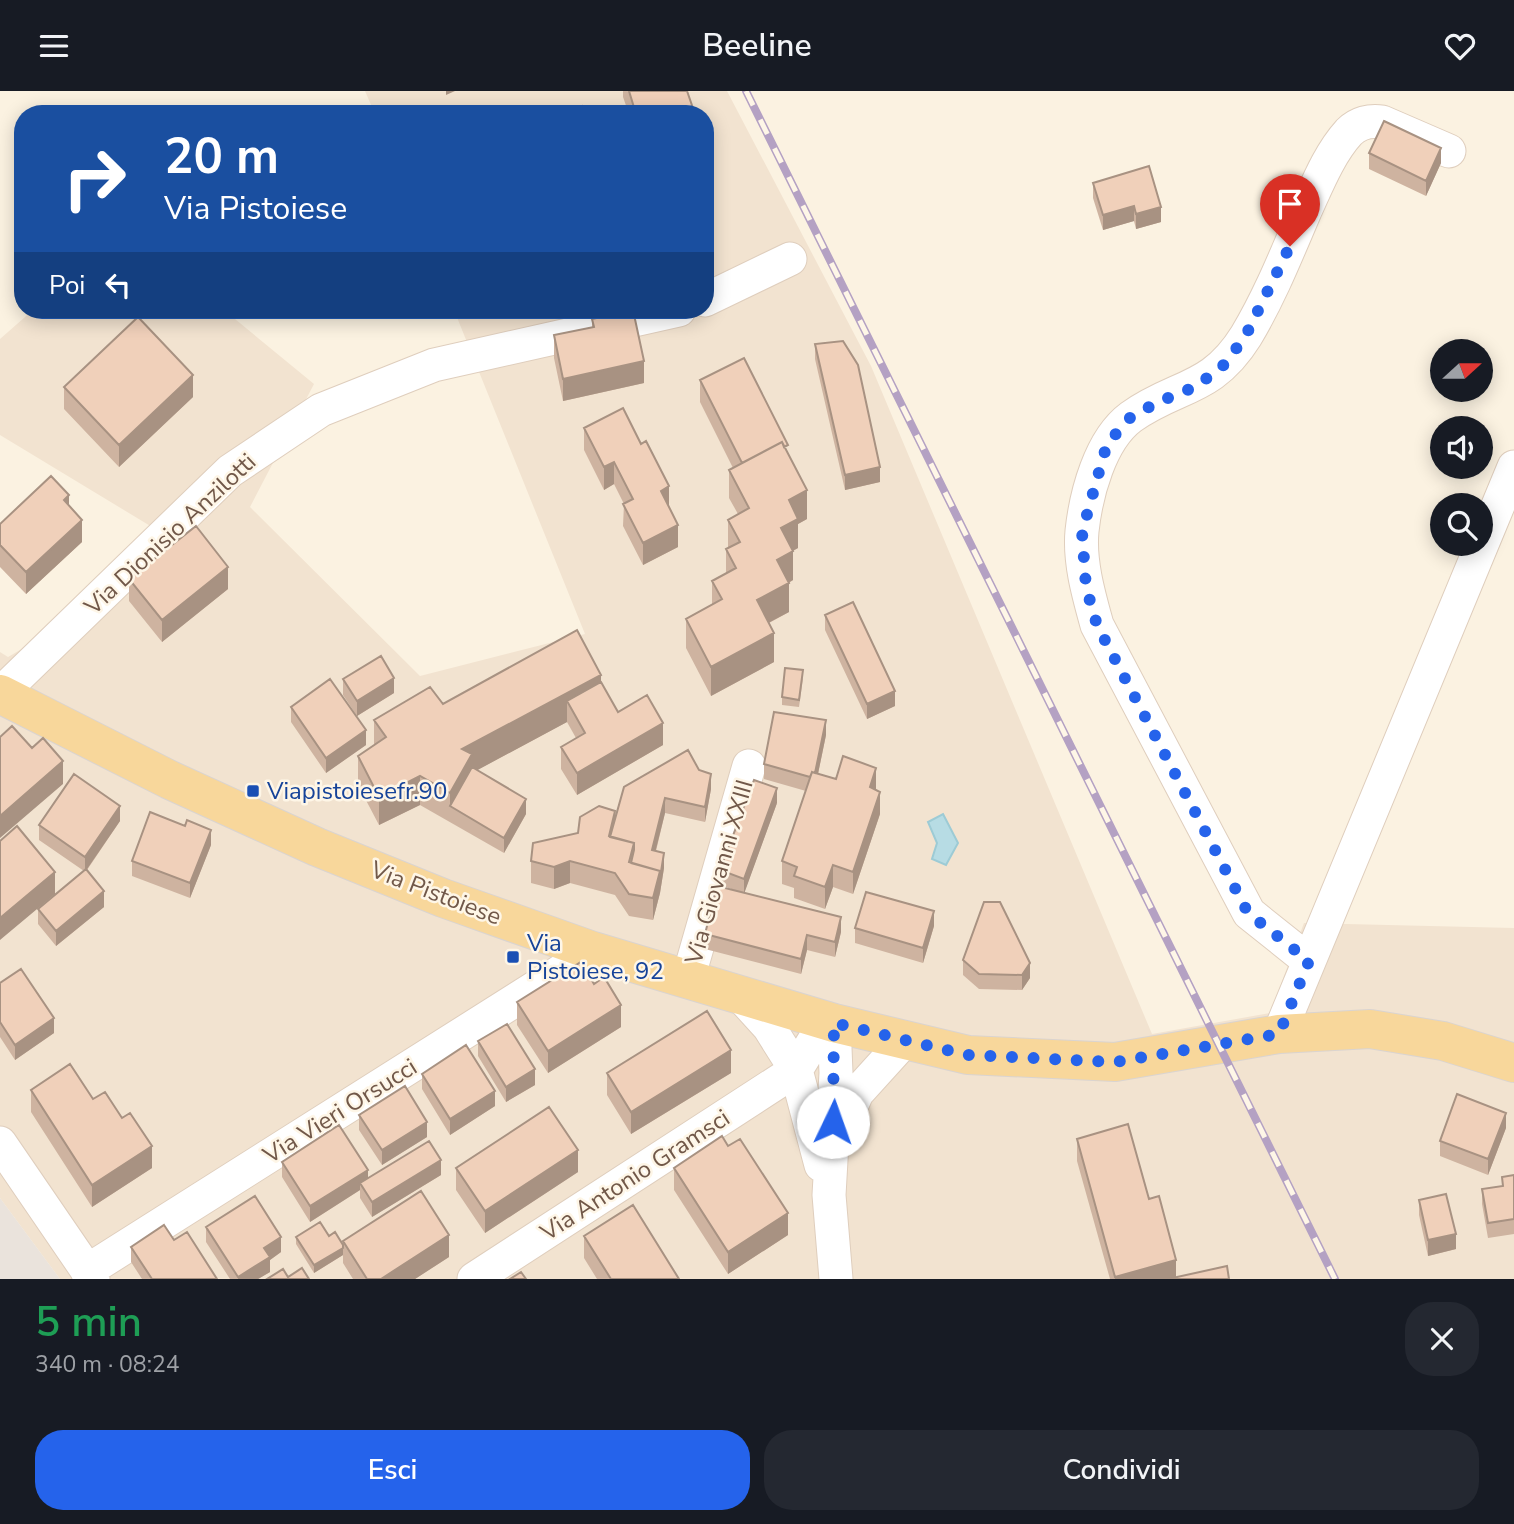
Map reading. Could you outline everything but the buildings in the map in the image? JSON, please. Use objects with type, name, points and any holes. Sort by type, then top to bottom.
[{"type":"main road","name":"Via Pistoiese","points":[[7,706],[317,847],[443,898],[593,951],[740,995],[834,1023],[968,1055],[1115,1062],[1279,1034],[1370,1029],[1443,1041],[1514,1063]]},
{"type":"street","points":[[1309,961],[1248,913],[1097,625],[1086,587],[1082,532],[1107,444],[1130,418],[1158,402],[1195,387],[1222,367],[1245,337],[1270,290],[1320,179],[1349,132],[1371,120],[1382,122],[1449,151]]},
{"type":"street","points":[[714,296],[790,259]]},
{"type":"street","name":"Via Dionisio Anzilotti","points":[[7,706],[230,471],[321,410],[434,365],[639,319]]},
{"type":"street","points":[[1279,1034],[1514,467]]},
{"type":"street","name":"Via Giovanni XXIII","points":[[688,979],[750,766]]},
{"type":"street","name":"Via Vieri Orsucci","points":[[90,1275],[593,951]]},
{"type":"street","points":[[740,995],[768,1027],[796,1070],[829,1195]]},
{"type":"street","points":[[796,1070],[815,1039],[834,1023]]},
{"type":"street","points":[[834,1023],[836,1073],[829,1195],[836,1279]]},
{"type":"street","points":[[829,1195],[840,1133],[857,1093],[906,1039]]},
{"type":"street","name":"Via Antonio Gramsci","points":[[474,1279],[796,1070]]},
{"type":"street","points":[[0,1143],[90,1275]]},
{"type":"shaded area","points":[[365,91],[727,91],[871,366],[1152,1034],[1270,1013],[1304,923],[1514,928],[1514,1279],[60,1279],[0,1198],[0,652],[8,657],[51,632],[152,527],[0,435],[0,339],[23,319],[235,319],[314,384],[250,507],[420,676],[585,634],[458,319],[714,319],[714,105],[371,105]]},
{"type":"shaded area","points":[[0,1198],[60,1279],[0,1279]]},
{"type":"water","points":[[943,814],[958,843],[946,865],[932,859],[937,843],[928,822]]},
{"type":"railway","points":[[746,91],[1335,1279]]},
{"type":"place","name":"Viapistoiesefr.90","points":[[253,791]]},
{"type":"place","name":"Via Pistoiese, 92","points":[[513,957]]},
{"type":"route","points":[[833,1122],[836,1073],[834,1023],[968,1055],[1115,1062],[1279,1034],[1309,961],[1248,913],[1097,625],[1086,587],[1082,532],[1107,444],[1130,418],[1158,402],[1195,387],[1222,367],[1245,337],[1290,246]]}]
